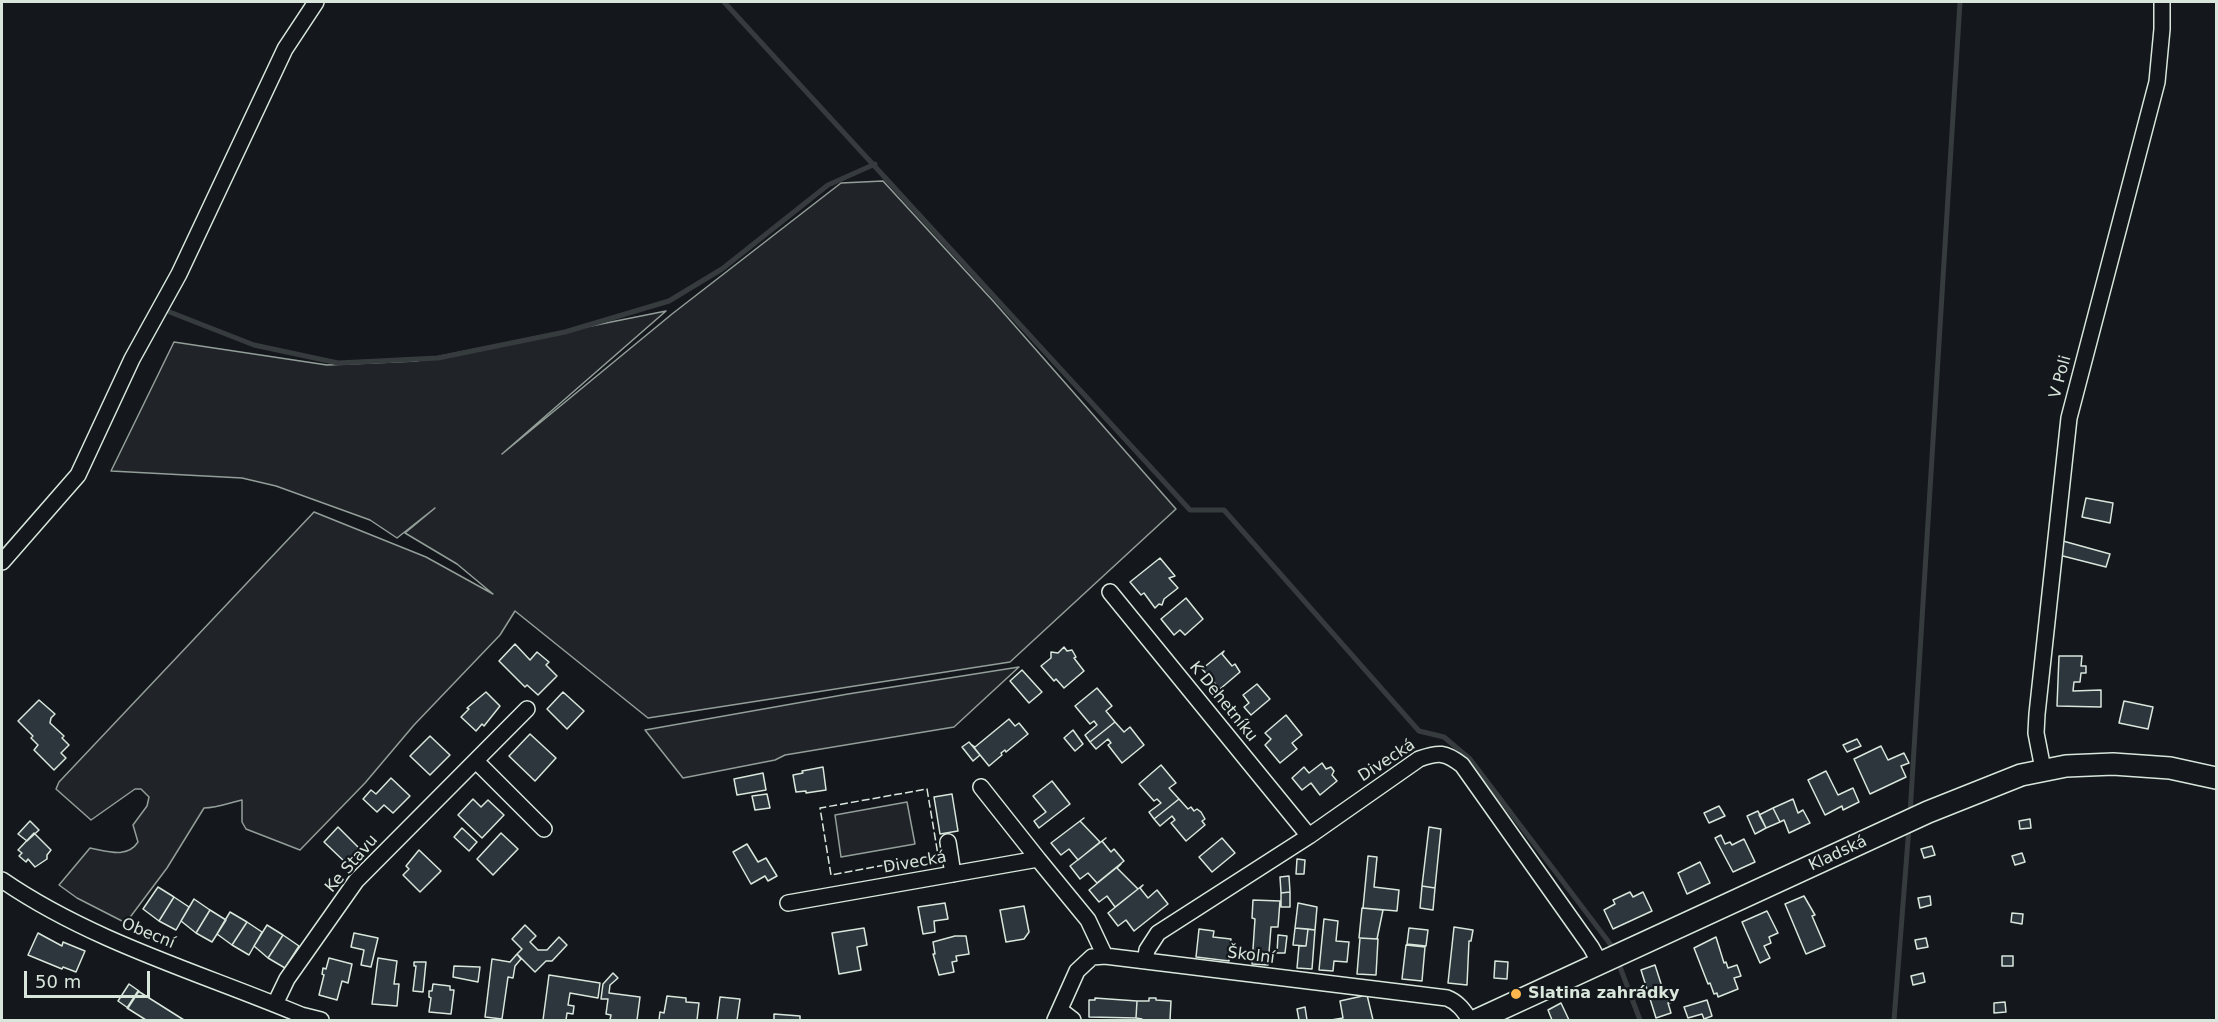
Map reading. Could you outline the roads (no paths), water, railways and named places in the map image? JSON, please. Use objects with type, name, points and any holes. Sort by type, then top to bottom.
[{"type":"main road","name":"Kladská","points":[[1477,1020],[1937,808],[1983,789],[2043,769],[2113,764],[2170,768],[2217,778]]},
{"type":"street","points":[[2,562],[78,475],[132,359],[179,274],[285,49],[316,2]]},
{"type":"street","name":"V Poli","points":[[2043,769],[2036,733],[2037,714],[2069,418],[2157,82],[2162,2]]},
{"type":"street","name":"K Dehetníku","points":[[1110,592],[1309,836]]},
{"type":"street","name":"Ke Stavu","points":[[275,1004],[287,980],[356,881],[527,709]]},
{"type":"street","name":"Divecká","points":[[1145,961],[1147,950],[1158,933],[1309,836],[1419,759],[1432,754],[1448,754],[1462,765],[1600,963]]},
{"type":"street","points":[[476,761],[544,829]]},
{"type":"street","points":[[981,787],[1088,920],[1105,956],[1092,957],[1077,970],[1058,1015],[1073,1020]]},
{"type":"street","points":[[948,842],[953,874]]},
{"type":"street","name":"Divecká","points":[[788,903],[1038,859]]},
{"type":"street","name":"Obecní","points":[[2,880],[92,931],[301,1015],[321,1020]]},
{"type":"street","name":"Školní","points":[[1105,956],[1447,998],[1463,1009],[1470,1020]]},
{"type":"waterway","points":[[724,2],[1190,510],[1224,510],[1419,731],[1444,737],[1470,759],[1614,951]]},
{"type":"waterway","points":[[1910,814],[1960,2]]},
{"type":"waterway","points":[[162,309],[254,345],[338,363],[438,358],[565,332],[669,301],[722,269],[828,185],[875,164]]},
{"type":"waterway","points":[[1894,1020],[1909,827]]},
{"type":"waterway","points":[[1617,959],[1640,1020]]},
{"type":"place","name":"Slatina zahrádky","points":[[1516,994]]}]
